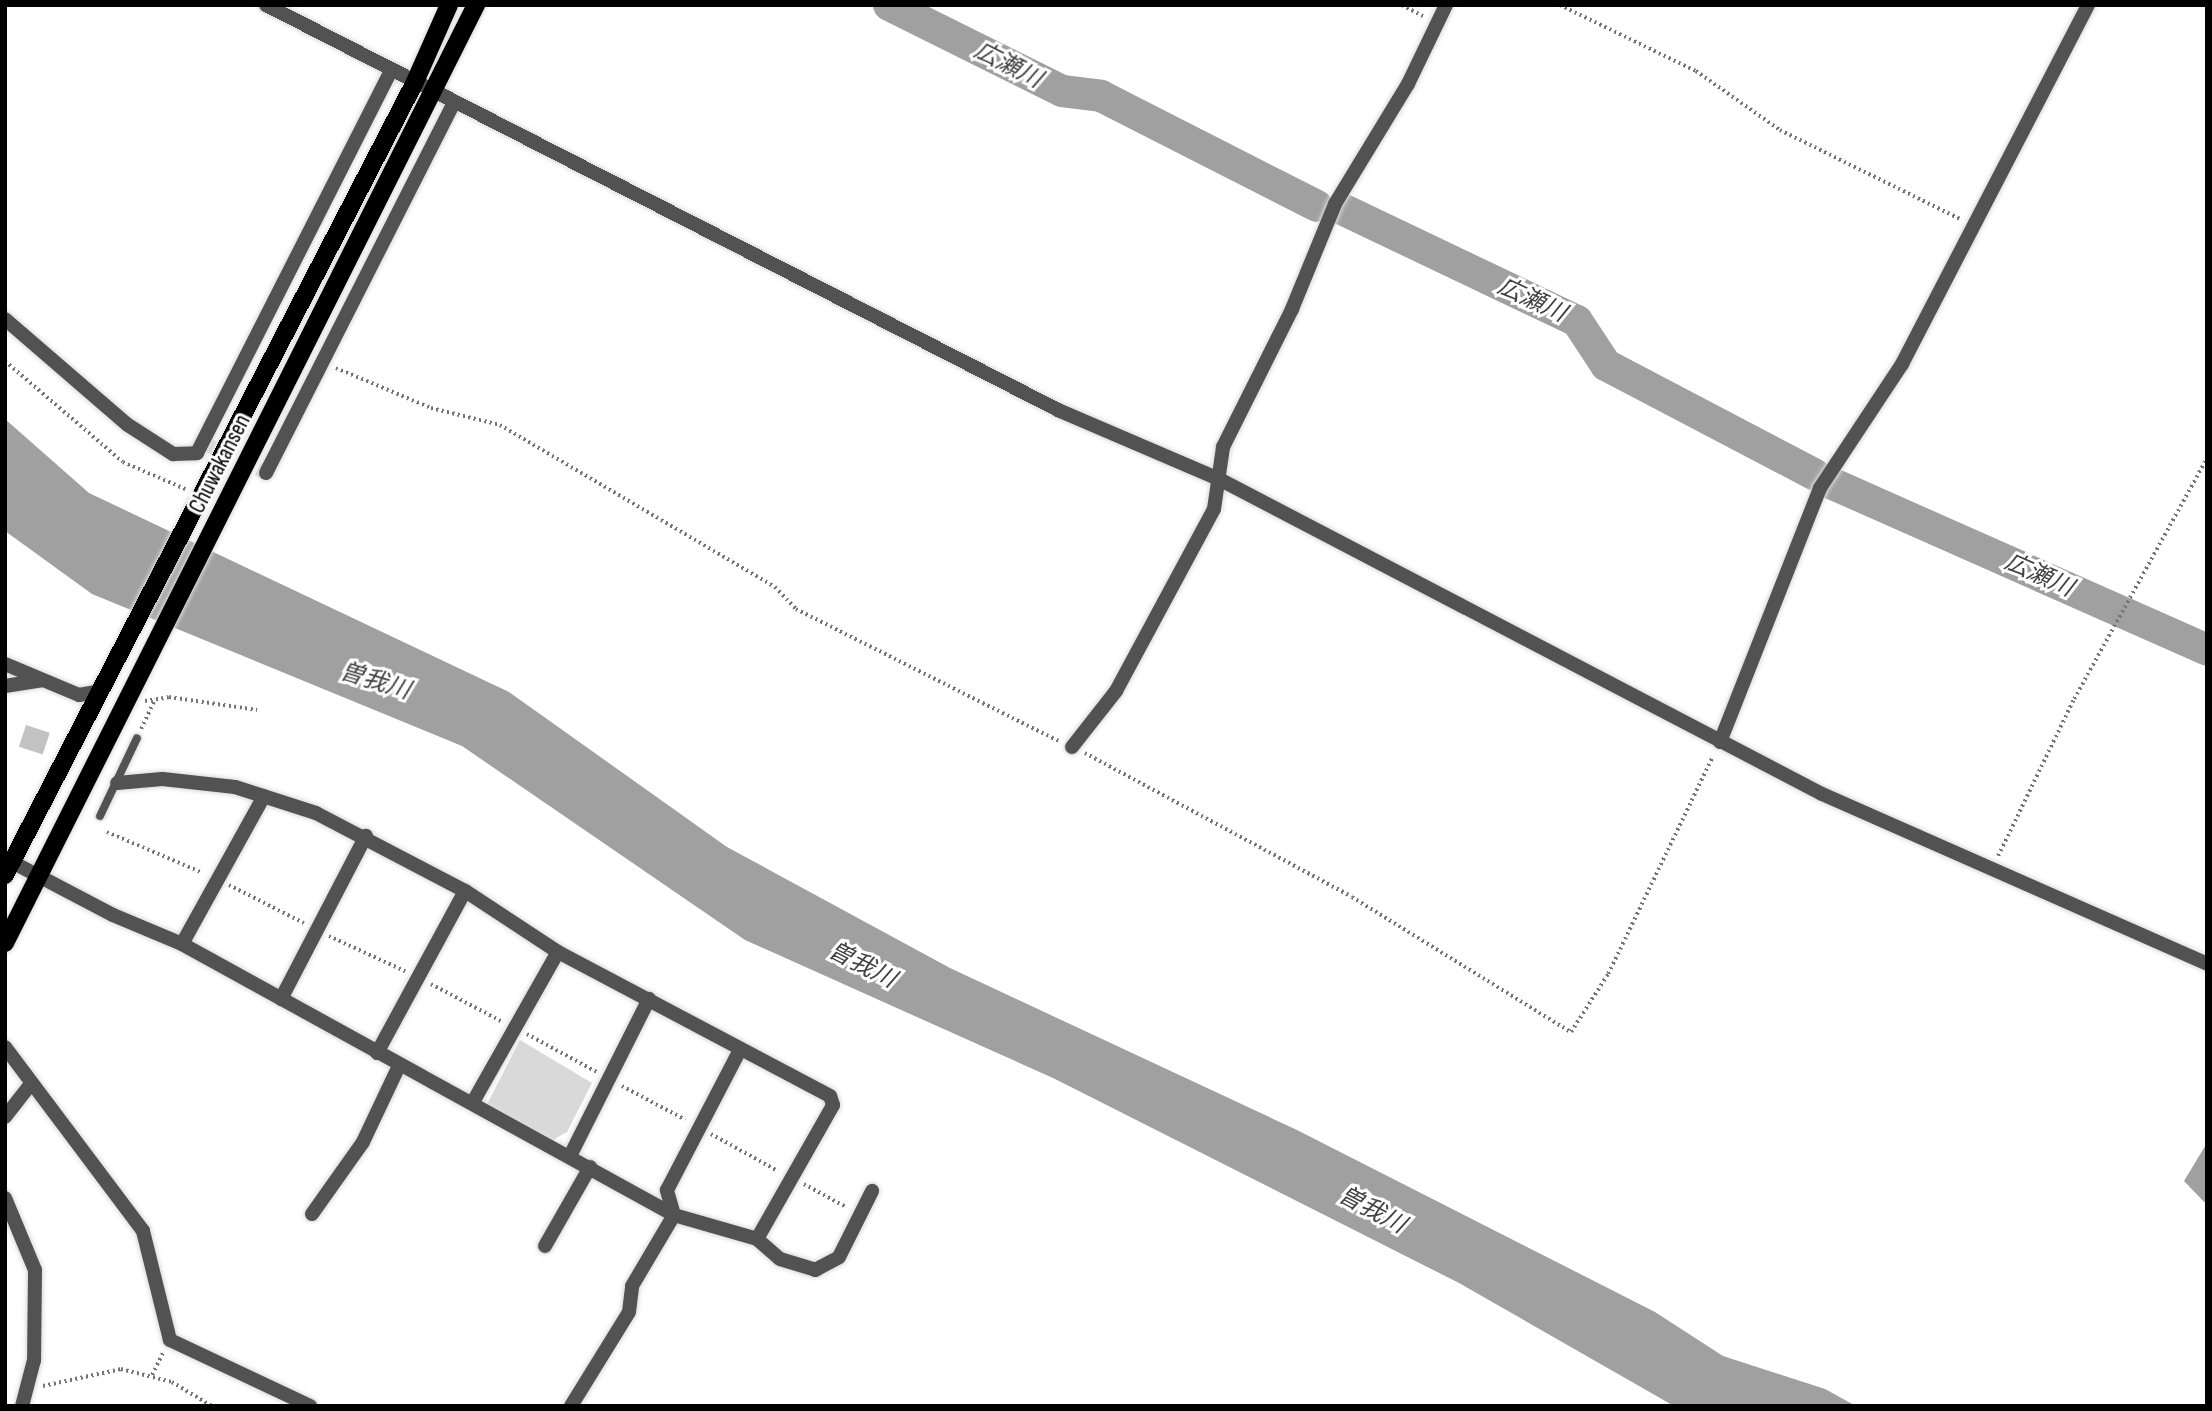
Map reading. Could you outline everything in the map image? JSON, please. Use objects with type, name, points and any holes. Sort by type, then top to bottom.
[{"type":"main road","name":"Chuwakansen","points":[[9,868],[200,503],[414,84],[449,5]]},
{"type":"main road","name":"Chuwakansen","points":[[5,943],[41,877],[476,5]]},
{"type":"street","points":[[266,5],[433,94],[1058,410],[1219,479],[1822,794],[2207,964]]},
{"type":"street","points":[[1072,747],[1116,691],[1214,509],[1223,447],[1292,309],[1335,204],[1408,84],[1446,5]]},
{"type":"street","points":[[1720,742],[1820,488],[1902,364],[1977,227],[2088,5]]},
{"type":"street","points":[[5,319],[64,374],[173,454],[197,453],[391,71]]},
{"type":"street","points":[[266,473],[453,104]]},
{"type":"street","points":[[5,664],[79,695],[104,688]]},
{"type":"street","points":[[5,686],[43,680]]},
{"type":"street","points":[[117,783],[162,779],[264,796],[366,836],[465,891],[558,952],[830,1096],[833,1105],[757,1239]]},
{"type":"street","points":[[182,944],[264,796]]},
{"type":"street","points":[[281,999],[366,836]]},
{"type":"street","points":[[9,868],[41,877],[182,944],[399,1066],[472,1102],[674,1215],[757,1239],[780,1259],[815,1270],[839,1257],[872,1191]]},
{"type":"street","points":[[377,1053],[465,891]]},
{"type":"street","points":[[472,1102],[518,1029],[558,952]]},
{"type":"street","points":[[570,1157],[607,1078],[649,999]]},
{"type":"street","points":[[5,1047],[30,1085],[143,1231],[170,1339],[310,1406]]},
{"type":"street","points":[[571,1406],[629,1312],[632,1286],[674,1215],[667,1190],[740,1050]]},
{"type":"street","points":[[312,1214],[363,1142],[399,1066]]},
{"type":"street","points":[[5,1117],[30,1085]]},
{"type":"street","points":[[545,1246],[590,1167]]},
{"type":"street","points":[[5,1198],[35,1270],[34,1360],[29,1390],[22,1406]]},
{"type":"lane","points":[[100,816],[137,738]]},
{"type":"path","points":[[1402,5],[1437,23]]},
{"type":"path","points":[[1560,5],[1696,71],[1780,130],[1977,227]]},
{"type":"path","points":[[5,361],[123,462],[200,503]]},
{"type":"path","points":[[331,366],[431,408],[499,425],[775,587],[796,610],[1072,747],[1352,897],[1571,1031],[1608,974],[1720,742]]},
{"type":"path","points":[[1992,868],[2074,699],[2207,458]]},
{"type":"path","points":[[132,695],[257,710]]},
{"type":"path","points":[[137,738],[155,699]]},
{"type":"path","points":[[107,832],[219,880],[418,977],[860,1214]]},
{"type":"path","points":[[152,1375],[170,1339]]},
{"type":"path","points":[[29,1390],[121,1369],[152,1375],[212,1406]]},
{"type":"shaded area","points":[[520,1040],[592,1083],[567,1132],[551,1141],[486,1106]]},
{"type":"water","name":"曽我川","points":[[5,419],[89,493],[509,692],[727,847],[950,968],[1297,1130],[1655,1312],[1723,1356],[1825,1389],[1856,1406],[1674,1406],[1459,1283],[1053,1078],[745,940],[462,746],[92,594],[5,531]]},
{"type":"water","points":[[2207,1143],[2207,1205],[2184,1181]]},
{"type":"building","points":[[26,725],[50,733],[43,755],[19,747]]},
{"type":"waterway","name":"広瀬川","points":[[889,5],[1062,91],[1101,96],[1317,206]]},
{"type":"waterway","name":"広瀬川","points":[[1342,209],[1577,321],[1606,365],[1814,474]]},
{"type":"waterway","name":"広瀬川","points":[[1833,484],[2207,650]]},
{"type":"tunnel","points":[[201,442],[266,473]]}]
